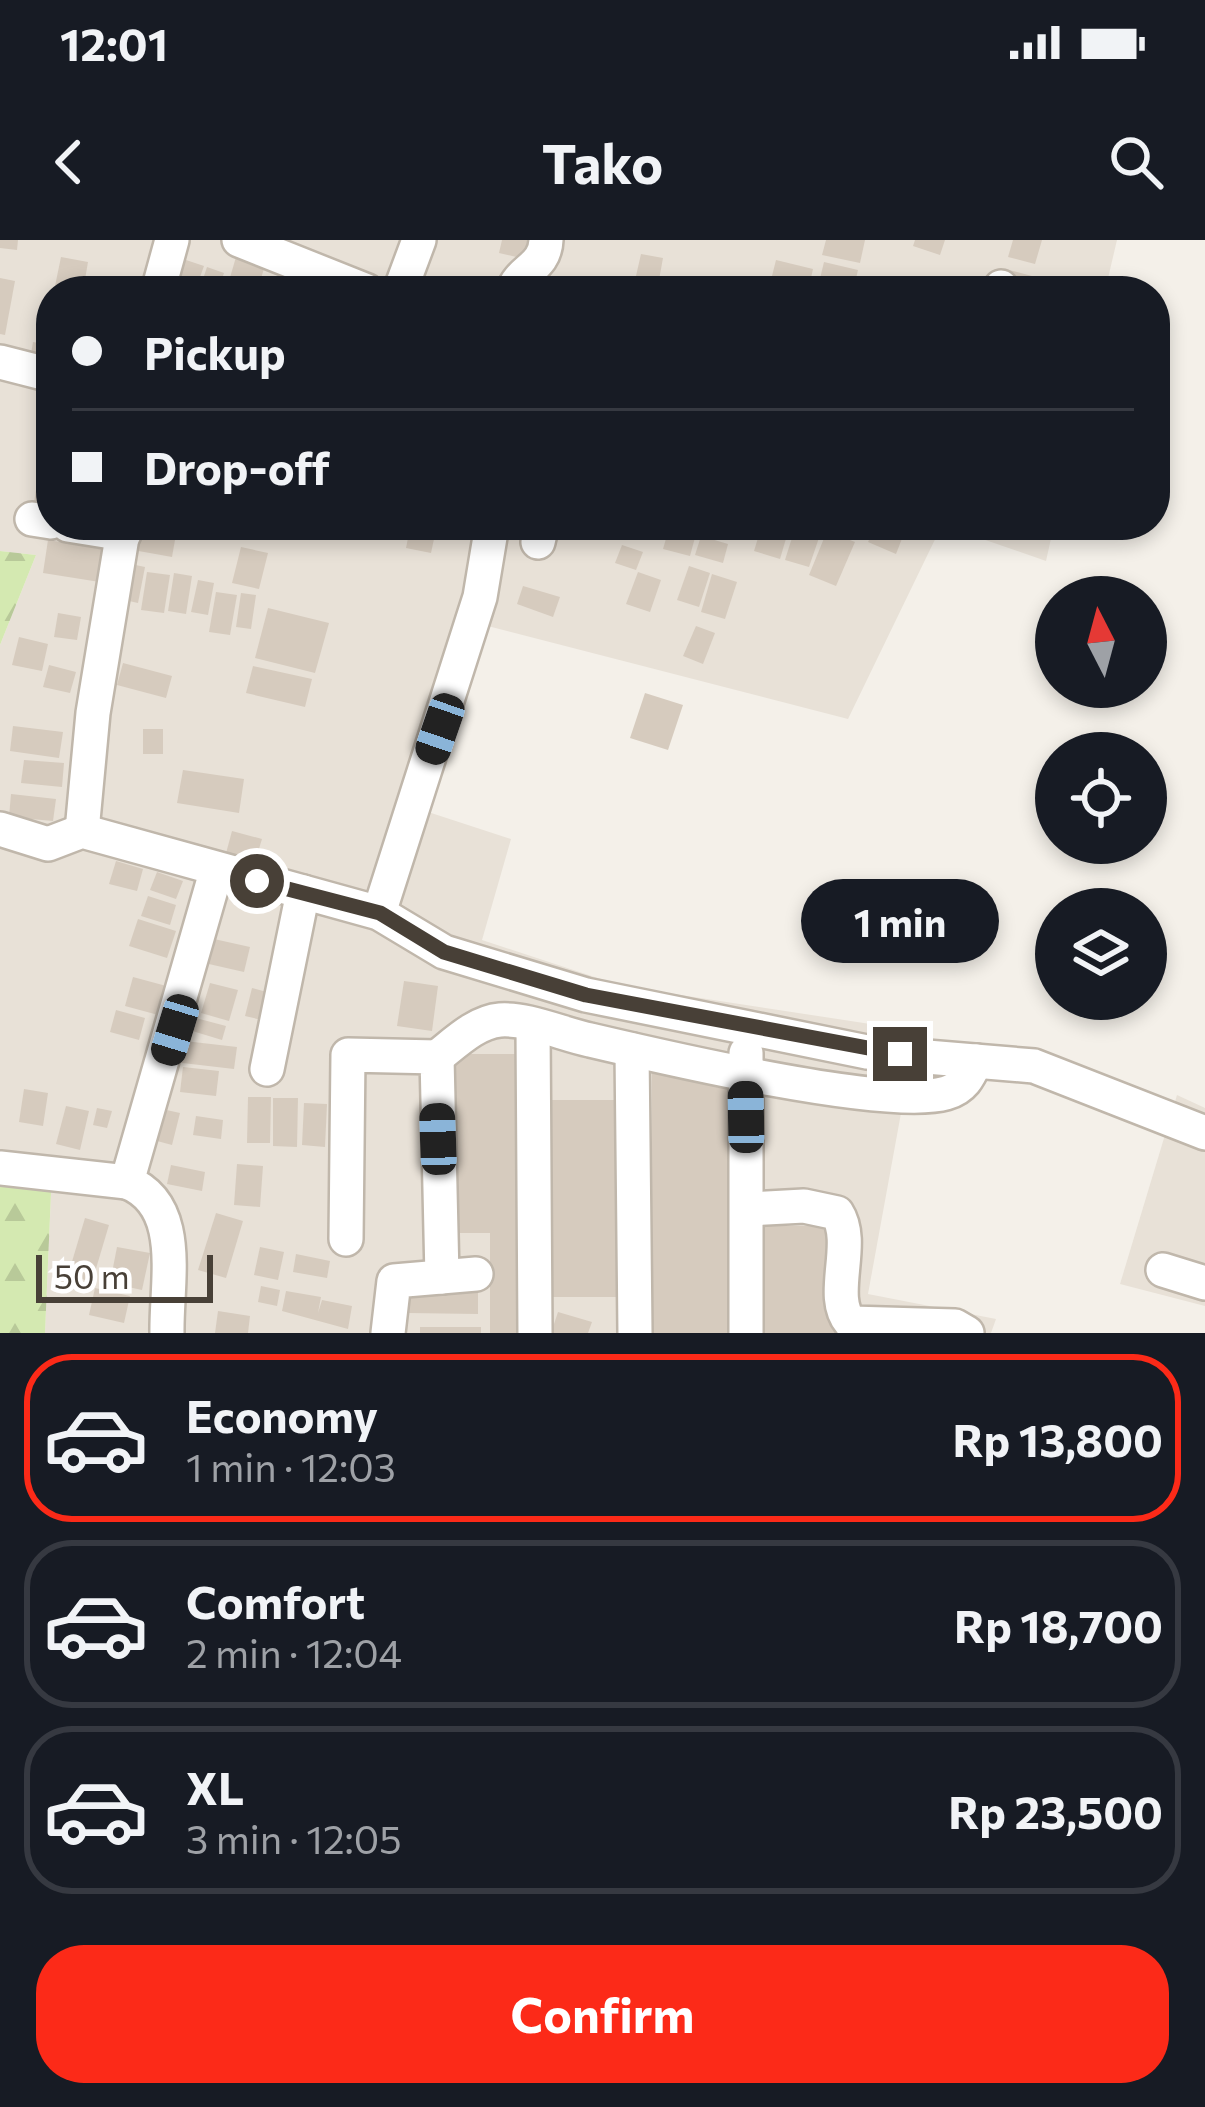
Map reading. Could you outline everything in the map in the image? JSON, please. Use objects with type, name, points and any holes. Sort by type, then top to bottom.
[{"type":"street","points":[[162,276],[172,240]]},
{"type":"street","points":[[239,240],[329,276]]},
{"type":"street","points":[[406,276],[419,240]]},
{"type":"street","points":[[522,276],[540,262],[546,240]]},
{"type":"street","points":[[0,362],[36,371]]},
{"type":"street","points":[[82,831],[93,713],[122,540]]},
{"type":"street","points":[[380,913],[469,635],[490,540]]},
{"type":"street","points":[[0,829],[48,844],[82,831],[216,872],[380,913],[444,952],[511,974],[748,1029],[867,1052],[1034,1066],[1205,1133]]},
{"type":"street","points":[[127,1182],[216,872]]},
{"type":"street","points":[[267,1069],[303,892]]},
{"type":"street","points":[[346,1239],[348,1055],[437,1057],[489,1022],[745,1071],[929,1096],[962,1086],[976,1060]]},
{"type":"street","points":[[533,1027],[535,1333]]},
{"type":"street","points":[[746,1333],[748,1029]]},
{"type":"street","points":[[632,1050],[635,1333]]},
{"type":"street","points":[[437,1057],[442,1277]]},
{"type":"street","points":[[0,1168],[127,1182],[148,1190],[164,1219],[167,1333]]},
{"type":"street","points":[[749,1209],[803,1206],[837,1213],[844,1226],[842,1307],[851,1323],[955,1326],[967,1333]]},
{"type":"street","points":[[1163,1270],[1205,1283]]},
{"type":"street","points":[[388,1333],[394,1281],[476,1274]]},
{"type":"shaded area","points":[[0,240],[1117,240],[1109,276],[36,276],[36,540],[935,540],[848,719],[480,624],[419,809],[511,839],[482,940],[622,986],[916,1031],[868,1294],[996,1319],[991,1333],[45,1333],[52,1171],[0,1163],[0,645],[36,555],[0,551]]},
{"type":"shaded area","points":[[985,540],[1051,540],[1046,561]]},
{"type":"shaded area","points":[[1177,1095],[1205,1108],[1205,1306],[1120,1284]]},
{"type":"green space","points":[[0,551],[36,555],[0,645]]},
{"type":"green space","points":[[0,1163],[52,1170],[45,1333],[0,1333]]},
{"type":"building","points":[[0,240],[18,240],[17,250],[0,248]]},
{"type":"building","points":[[502,240],[529,240],[525,259],[499,253]]},
{"type":"building","points":[[826,240],[865,240],[860,263],[822,255]]},
{"type":"building","points":[[915,240],[945,240],[940,255],[913,246]]},
{"type":"building","points":[[1013,240],[1042,240],[1035,264],[1008,257]]},
{"type":"building","points":[[641,254],[663,258],[660,276],[636,276]]},
{"type":"building","points":[[61,257],[88,262],[86,276],[57,276]]},
{"type":"building","points":[[236,257],[265,265],[262,276],[230,276]]},
{"type":"building","points":[[180,258],[204,266],[200,276],[173,276]]},
{"type":"building","points":[[776,260],[813,269],[811,276],[772,276]]},
{"type":"building","points":[[824,262],[858,270],[857,276],[821,276]]},
{"type":"building","points":[[207,267],[224,273],[223,276],[204,276]]},
{"type":"building","points":[[1005,269],[1032,276],[1003,276]]},
{"type":"building","points":[[0,278],[15,281],[5,335],[0,334]]},
{"type":"building","points":[[33,342],[36,342],[36,367],[29,366]]},
{"type":"building","points":[[48,540],[111,550],[106,583],[43,573]]},
{"type":"building","points":[[135,540],[175,540],[172,557],[133,550]]},
{"type":"building","points":[[408,540],[434,540],[431,553],[406,548]]},
{"type":"building","points":[[666,540],[694,540],[690,556],[663,549]]},
{"type":"building","points":[[700,540],[728,544],[723,563],[695,555]]},
{"type":"building","points":[[757,540],[786,540],[780,559],[754,551]]},
{"type":"building","points":[[791,540],[818,540],[809,567],[785,560]]},
{"type":"building","points":[[823,540],[855,542],[836,586],[809,575]]},
{"type":"building","points":[[869,540],[901,540],[896,554]]},
{"type":"building","points":[[622,545],[643,552],[636,570],[615,563]]},
{"type":"building","points":[[241,547],[268,553],[259,589],[232,583]]},
{"type":"building","points":[[126,563],[145,567],[138,603],[120,599]]},
{"type":"building","points":[[689,566],[710,573],[699,607],[677,600]]},
{"type":"building","points":[[147,572],[170,575],[164,613],[141,610]]},
{"type":"building","points":[[638,572],[661,580],[650,612],[626,604]]},
{"type":"building","points":[[174,573],[192,576],[186,614],[168,611]]},
{"type":"building","points":[[712,574],[737,582],[725,619],[701,612]]},
{"type":"building","points":[[198,580],[214,583],[208,615],[191,612]]},
{"type":"building","points":[[523,586],[560,597],[553,617],[517,604]]},
{"type":"building","points":[[216,592],[237,595],[230,635],[209,632]]},
{"type":"building","points":[[241,593],[256,595],[251,629],[236,627]]},
{"type":"building","points":[[268,608],[329,623],[315,673],[255,658]]},
{"type":"building","points":[[58,613],[81,617],[77,640],[54,637]]},
{"type":"building","points":[[696,626],[715,633],[703,664],[683,656]]},
{"type":"building","points":[[19,637],[48,644],[42,671],[12,665]]},
{"type":"building","points":[[123,663],[172,676],[166,698],[117,685]]},
{"type":"building","points":[[49,665],[76,672],[70,693],[43,687]]},
{"type":"building","points":[[253,666],[312,679],[305,707],[246,693]]},
{"type":"building","points":[[645,693],[683,705],[668,750],[630,738]]},
{"type":"building","points":[[13,726],[63,732],[59,758],[10,751]]},
{"type":"building","points":[[143,729],[163,729],[163,754],[143,754]]},
{"type":"building","points":[[24,760],[64,763],[62,787],[21,783]]},
{"type":"building","points":[[183,770],[244,779],[239,813],[177,803]]},
{"type":"building","points":[[11,794],[56,799],[53,821],[9,817]]},
{"type":"building","points":[[232,831],[262,839],[254,865],[225,857]]},
{"type":"building","points":[[116,861],[143,869],[137,891],[109,884]]},
{"type":"building","points":[[157,872],[183,881],[176,899],[150,890]]},
{"type":"building","points":[[148,896],[176,905],[170,925],[141,916]]},
{"type":"building","points":[[138,919],[176,931],[167,958],[129,946]]},
{"type":"building","points":[[205,937],[250,947],[244,972],[200,962]]},
{"type":"building","points":[[133,977],[170,987],[162,1016],[125,1006]]},
{"type":"building","points":[[404,981],[438,986],[432,1031],[397,1026]]},
{"type":"building","points":[[210,983],[238,990],[229,1021],[201,1013]]},
{"type":"building","points":[[252,988],[274,994],[266,1021],[245,1016]]},
{"type":"building","points":[[116,1010],[145,1018],[139,1040],[110,1032]]},
{"type":"building","points":[[192,1017],[226,1026],[222,1040],[189,1030]]},
{"type":"building","points":[[176,1040],[237,1047],[234,1069],[174,1062]]},
{"type":"building","points":[[455,1054],[531,1054],[530,1333],[490,1333],[490,1233],[455,1233]]},
{"type":"building","points":[[183,1067],[219,1071],[216,1096],[180,1092]]},
{"type":"building","points":[[652,1073],[727,1073],[727,1333],[651,1333]]},
{"type":"building","points":[[24,1089],[48,1093],[43,1126],[19,1122]]},
{"type":"building","points":[[248,1097],[271,1097],[270,1143],[247,1143]]},
{"type":"building","points":[[273,1098],[298,1098],[297,1147],[273,1146]]},
{"type":"building","points":[[551,1100],[626,1100],[626,1297],[551,1297]]},
{"type":"building","points":[[304,1103],[327,1104],[325,1147],[302,1145]]},
{"type":"building","points":[[66,1106],[89,1111],[80,1150],[56,1144]]},
{"type":"building","points":[[153,1107],[180,1113],[172,1145],[146,1138]]},
{"type":"building","points":[[97,1108],[112,1111],[107,1128],[93,1125]]},
{"type":"building","points":[[196,1116],[223,1120],[221,1139],[193,1135]]},
{"type":"building","points":[[237,1164],[263,1166],[260,1207],[234,1205]]},
{"type":"building","points":[[171,1165],[205,1172],[202,1191],[167,1184]]},
{"type":"building","points":[[216,1213],[243,1221],[226,1278],[198,1270]]},
{"type":"building","points":[[85,1218],[109,1225],[92,1282],[68,1275]]},
{"type":"building","points":[[761,1226],[836,1226],[836,1333],[761,1333]]},
{"type":"building","points":[[117,1247],[150,1253],[142,1290],[110,1283]]},
{"type":"building","points":[[260,1247],[284,1252],[278,1280],[254,1275]]},
{"type":"building","points":[[296,1254],[330,1261],[327,1278],[293,1272]]},
{"type":"building","points":[[261,1286],[280,1290],[277,1306],[258,1302]]},
{"type":"building","points":[[408,1286],[478,1287],[478,1314],[408,1313]]},
{"type":"building","points":[[95,1288],[130,1296],[124,1323],[89,1315]]},
{"type":"building","points":[[286,1291],[321,1297],[318,1313],[322,1300],[352,1306],[348,1329],[282,1311]]},
{"type":"building","points":[[218,1311],[250,1316],[248,1333],[215,1333]]},
{"type":"building","points":[[558,1312],[592,1322],[588,1333],[551,1333]]},
{"type":"building","points":[[420,1327],[481,1327],[481,1333],[420,1333]]},
{"type":"route","points":[[257,881],[380,913],[444,952],[586,995],[867,1052],[900,1054]]}]
